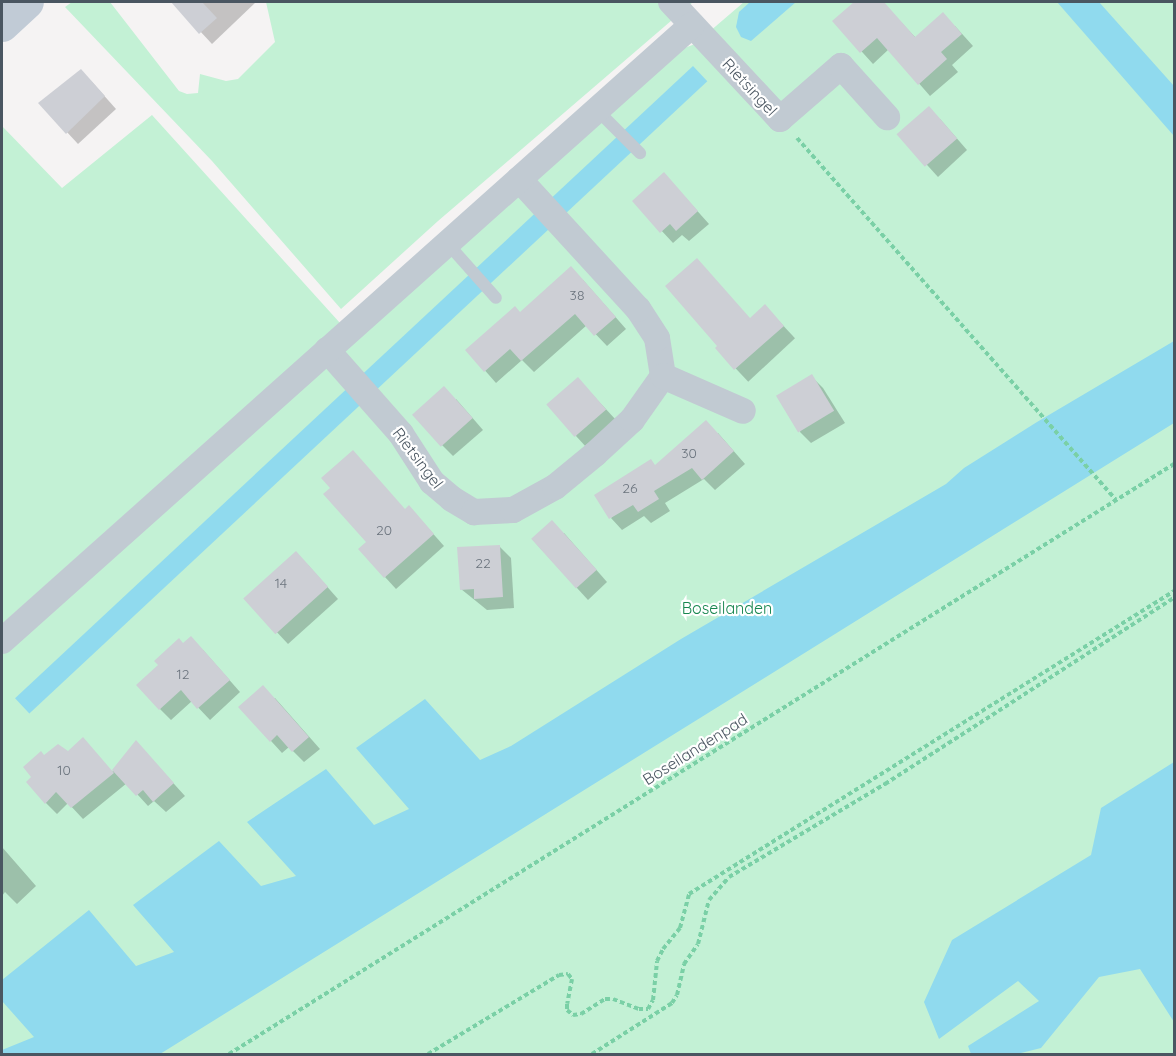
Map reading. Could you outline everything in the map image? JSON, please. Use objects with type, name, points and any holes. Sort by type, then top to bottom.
[{"type":"street","points":[[2,25],[27,2]]},
{"type":"street","name":"Rietsingel","points":[[671,2],[780,119],[841,66],[887,117]]},
{"type":"street","points":[[2,641],[692,25]]},
{"type":"street","points":[[519,179],[638,309],[657,338],[663,376],[743,411]]},
{"type":"street","name":"Rietsingel","points":[[327,350],[401,434],[432,482],[452,499],[474,512],[513,510],[555,487],[632,420],[663,376]]},
{"type":"lane","points":[[597,110],[640,153]]},
{"type":"lane","points":[[448,244],[496,298]]},
{"type":"path","points":[[780,119],[1116,500]]},
{"type":"path","name":"Boseilandenpad","points":[[229,1054],[1174,464]]},
{"type":"path","points":[[428,1054],[559,975],[568,974],[572,979],[567,1010],[573,1015],[581,1014],[605,999],[613,999],[639,1009],[648,1009],[653,1000],[657,961],[663,949],[680,928],[689,894],[1174,591]]},
{"type":"path","points":[[592,1054],[672,1003],[677,995],[684,964],[698,944],[709,900],[729,877],[885,784],[1174,598]]},
{"type":"green space","points":[[72,2],[110,2],[179,91],[187,94],[198,93],[200,74],[226,81],[238,79],[275,42],[266,2],[693,2],[438,221],[341,309],[212,161],[65,7]]},
{"type":"green space","name":"Boseilanden","points":[[744,2],[1174,2],[1174,1054],[2,1054],[2,645],[671,53],[695,44]]},
{"type":"green space","points":[[152,115],[340,323],[2,624],[2,126],[62,188]]},
{"type":"water","points":[[750,2],[796,2],[751,41],[741,37],[736,27],[739,12]]},
{"type":"water","points":[[1057,2],[1099,2],[1174,86],[1174,136]]},
{"type":"water","points":[[693,66],[707,81],[29,714],[15,698]]},
{"type":"water","points":[[1174,341],[1174,423],[160,1054],[2,1054],[2,1050],[34,1037],[2,1001],[2,980],[89,910],[136,966],[174,952],[133,905],[219,841],[261,886],[296,876],[247,822],[326,769],[374,825],[409,809],[356,748],[425,699],[480,760],[511,746],[681,639],[946,484],[964,468],[1037,422]]},
{"type":"water","points":[[1174,762],[1174,1022],[1140,969],[1099,977],[1041,1048],[1017,1054],[971,1054],[968,1046],[1039,1001],[1018,981],[939,1039],[924,1002],[952,940],[1091,855],[1101,808]]},
{"type":"building","points":[[171,2],[202,2],[217,18],[199,34]]},
{"type":"building","points":[[854,2],[884,2],[915,37],[943,12],[962,34],[941,52],[947,59],[918,85],[877,38],[860,53],[832,21]]},
{"type":"building","points":[[81,69],[105,96],[66,134],[38,103]]},
{"type":"building","points":[[929,106],[957,138],[925,167],[897,134]]},
{"type":"building","points":[[664,172],[698,211],[676,231],[670,224],[660,233],[632,201]]},
{"type":"building","points":[[697,258],[750,318],[765,304],[784,326],[734,370],[715,348],[717,346],[665,286]]},
{"type":"building","points":[[571,266],[616,317],[594,336],[575,314],[521,361],[510,349],[484,372],[465,350],[515,306],[520,312]]},
{"type":"building","points":[[812,374],[834,411],[798,432],[776,396]]},
{"type":"building","points":[[578,377],[606,409],[575,437],[546,405]]},
{"type":"building","points":[[444,386],[473,418],[441,447],[412,415]]},
{"type":"building","points":[[706,420],[734,451],[702,480],[692,468],[654,491],[659,499],[638,512],[633,505],[609,519],[594,495],[651,459],[655,465]]},
{"type":"building","points":[[353,450],[405,509],[409,505],[434,534],[384,578],[358,549],[366,542],[323,494],[330,488],[321,478]]},
{"type":"building","points":[[552,520],[597,570],[576,589],[531,539]]},
{"type":"building","points":[[500,545],[503,597],[474,599],[474,589],[460,590],[457,547]]},
{"type":"building","points":[[296,551],[328,587],[275,634],[243,599]]},
{"type":"building","points":[[191,636],[230,680],[197,709],[181,690],[159,710],[136,685],[158,665],[154,661],[179,638],[183,643]]},
{"type":"building","points":[[263,685],[309,737],[292,752],[277,735],[270,742],[238,707]]},
{"type":"building","points":[[83,737],[114,773],[71,808],[56,792],[45,804],[26,782],[31,777],[23,767],[41,751],[44,755],[58,744],[68,751]]},
{"type":"building","points":[[136,740],[174,783],[153,802],[143,790],[136,796],[112,770]]}]
